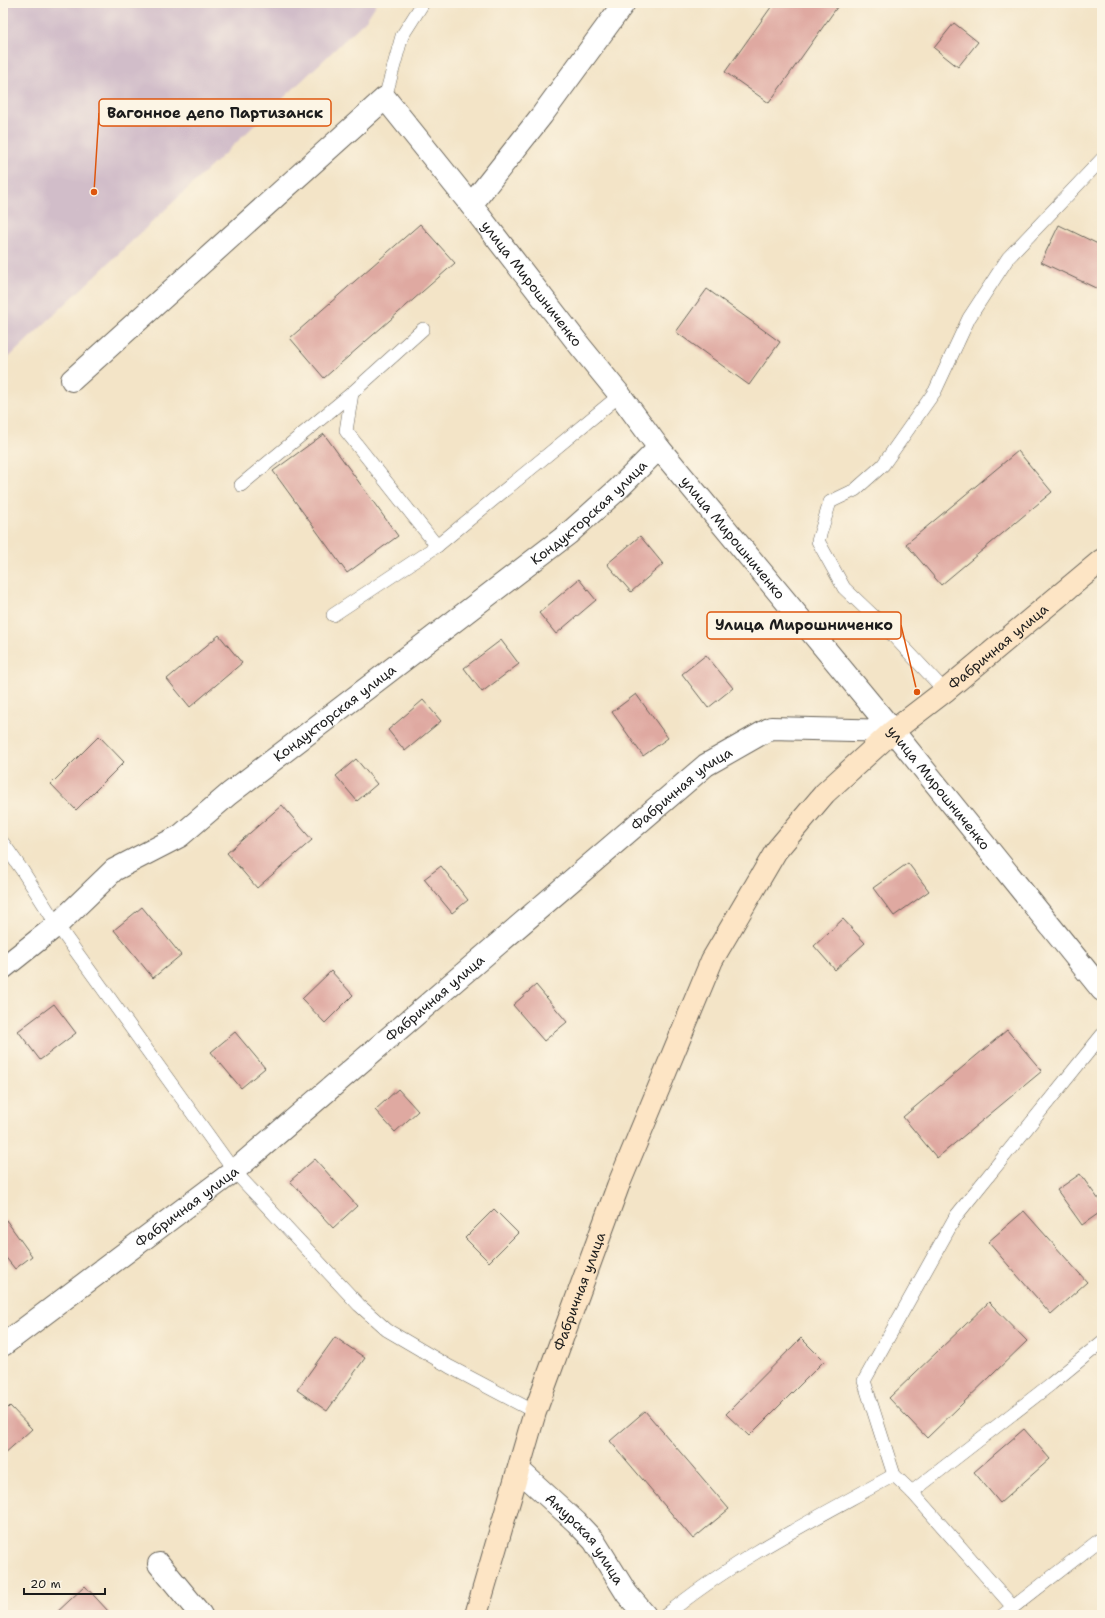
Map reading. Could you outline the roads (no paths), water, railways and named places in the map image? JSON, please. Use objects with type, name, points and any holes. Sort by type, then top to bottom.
[{"type":"street","points":[[471,205],[542,115],[624,3]]},
{"type":"street","name":"улица Мирошниченко","points":[[385,98],[620,395],[659,448],[893,731],[1102,990]]},
{"type":"street","points":[[72,380],[385,98]]},
{"type":"street","name":"Кондукторская улица","points":[[3,968],[57,925],[114,870],[180,836],[229,794],[568,534],[617,490],[659,448]]},
{"type":"street","name":"Фабричная улица","points":[[476,1615],[535,1412],[618,1186],[712,960],[776,851],[825,792],[893,731],[945,691],[1102,560]]},
{"type":"street","name":"Фабричная улица","points":[[3,1345],[234,1171],[706,765],[771,728],[893,731]]},
{"type":"street","name":"Амурская улица","points":[[519,1470],[576,1522],[594,1541],[626,1594],[645,1615]]},
{"type":"street","points":[[159,1564],[201,1615]]},
{"type":"lane","points":[[385,98],[402,36],[423,3]]},
{"type":"lane","points":[[945,691],[885,627],[844,588],[818,541],[830,502],[855,490],[883,465],[935,392],[969,318],[1008,258],[1102,159]]},
{"type":"lane","points":[[241,485],[352,393],[424,329]]},
{"type":"lane","points":[[352,393],[346,431],[437,546]]},
{"type":"lane","points":[[333,615],[437,546],[620,395]]},
{"type":"lane","points":[[3,844],[22,870],[57,925],[234,1171],[359,1304],[387,1330],[450,1367],[535,1412]]},
{"type":"lane","points":[[1013,1607],[912,1492],[894,1475],[864,1381],[956,1216],[1102,1035]]},
{"type":"lane","points":[[912,1492],[1051,1384],[1102,1342]]},
{"type":"lane","points":[[666,1615],[700,1588],[743,1560],[894,1475]]},
{"type":"lane","points":[[1003,1615],[1102,1538]]},
{"type":"place","name":"Вагонное депо Партизанск","points":[[94,192]]},
{"type":"place","name":"Улица Мирошниченко","points":[[917,692]]}]
